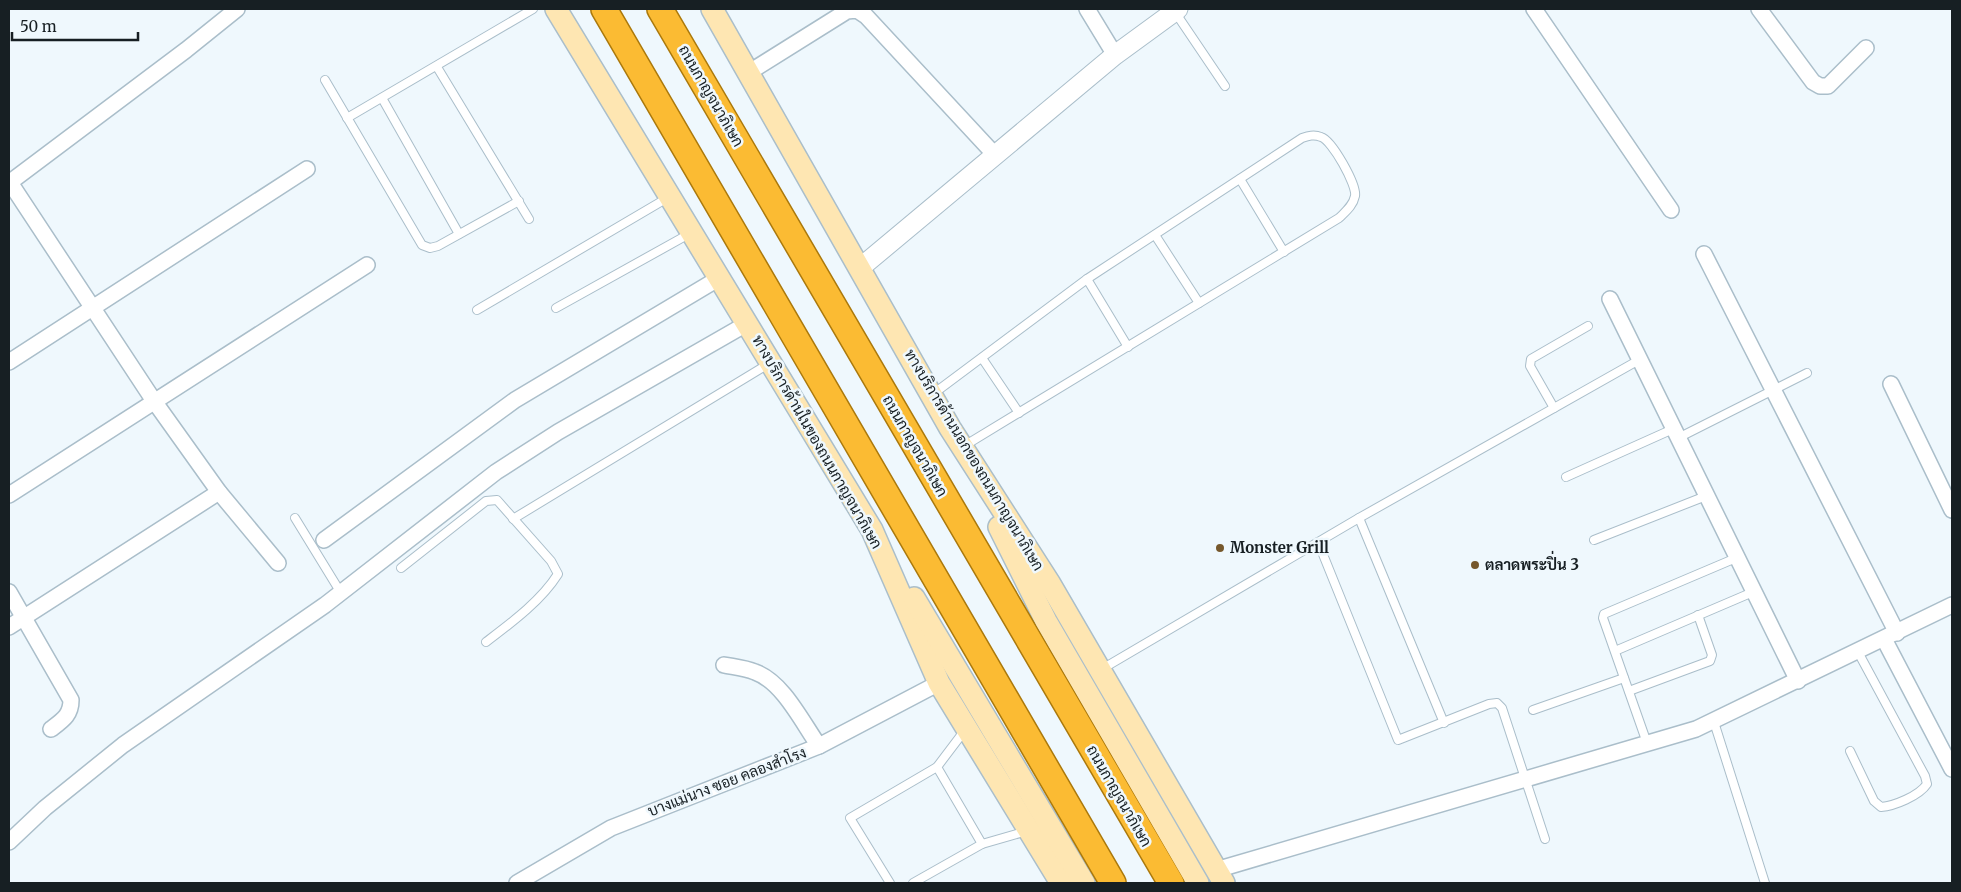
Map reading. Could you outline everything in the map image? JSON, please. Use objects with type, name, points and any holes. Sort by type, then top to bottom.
[{"type":"highway","points":[[604,9],[1113,883]]},
{"type":"highway","name":"ถนนกาญจนาภิเษก","points":[[660,9],[1171,883]]},
{"type":"main road","name":"ทางบริการด้านในของถนนกาญจนาภิเษก","points":[[556,9],[721,277],[872,530],[939,683],[1061,883]]},
{"type":"main road","name":"ทางบริการด้านนอกของถนนกาญจนาภิเษก","points":[[712,9],[950,428],[1050,584],[1220,877]]},
{"type":"main road","points":[[950,428],[1046,621],[1198,883]]},
{"type":"main road","points":[[872,530],[1084,883]]},
{"type":"street","points":[[237,9],[186,50],[9,182],[93,306],[154,401],[218,492],[278,563]]},
{"type":"street","points":[[1087,9],[1115,55]]},
{"type":"street","points":[[1534,9],[1671,210]]},
{"type":"street","points":[[1758,9],[1813,82],[1820,86],[1828,86],[1866,48]]},
{"type":"street","points":[[748,73],[847,11],[857,10],[866,16],[995,156]]},
{"type":"street","points":[[860,268],[1115,55],[1175,10]]},
{"type":"street","points":[[9,362],[307,169]]},
{"type":"street","points":[[1704,254],[1774,390],[1952,769]]},
{"type":"street","points":[[9,495],[367,265]]},
{"type":"street","points":[[324,540],[515,400],[721,277]]},
{"type":"street","points":[[1610,299],[1736,558],[1798,680]]},
{"type":"street","points":[[9,842],[45,808],[123,745],[341,593],[496,472],[583,418],[748,323]]},
{"type":"street","points":[[1891,384],[1952,510]]},
{"type":"street","points":[[9,627],[218,492]]},
{"type":"street","points":[[9,592],[71,700],[71,710],[51,729]]},
{"type":"street","points":[[1220,877],[1526,778],[1714,722],[1952,605]]},
{"type":"street","points":[[724,665],[754,672],[772,683],[790,703],[819,746]]},
{"type":"street","name":"บางแม่นาง ซอย คลองสำโรง","points":[[517,883],[611,828],[819,746],[939,683]]},
{"type":"lane","points":[[347,118],[437,67],[533,9]]},
{"type":"lane","points":[[1175,10],[1225,86]]},
{"type":"lane","points":[[437,67],[530,219]]},
{"type":"lane","points":[[325,80],[422,245],[430,248],[438,246],[519,201]]},
{"type":"lane","points":[[382,98],[459,234]]},
{"type":"lane","points":[[932,396],[1087,279],[1302,138],[1310,135],[1321,137],[1329,142],[1355,187],[1355,197],[1350,207],[1339,218],[963,448]]},
{"type":"lane","points":[[1240,179],[1284,252]]},
{"type":"lane","points":[[476,310],[671,196]]},
{"type":"lane","points":[[556,308],[693,232]]},
{"type":"lane","points":[[1154,235],[1199,303]]},
{"type":"lane","points":[[1087,279],[1128,346]]},
{"type":"lane","points":[[1554,408],[1530,366],[1531,360],[1588,326]]},
{"type":"lane","points":[[982,358],[1019,413]]},
{"type":"lane","points":[[1100,670],[1359,518],[1639,360]]},
{"type":"lane","points":[[513,519],[770,362]]},
{"type":"lane","points":[[1566,477],[1675,434],[1774,390],[1807,373]]},
{"type":"lane","points":[[1594,540],[1706,496]]},
{"type":"lane","points":[[401,568],[486,501],[496,500],[551,561],[558,574],[542,594],[486,642]]},
{"type":"lane","points":[[295,518],[341,593]]},
{"type":"lane","points":[[1359,518],[1444,722]]},
{"type":"lane","points":[[1318,542],[1398,740],[1489,704],[1497,703],[1502,708],[1545,840]]},
{"type":"lane","points":[[1647,743],[1603,618],[1604,614],[1736,558]]},
{"type":"lane","points":[[1614,650],[1753,592]]},
{"type":"lane","points":[[1629,692],[1710,660],[1712,655],[1698,615]]},
{"type":"lane","points":[[1850,751],[1874,800],[1881,807],[1889,806],[1923,790],[1927,784],[1858,652]]},
{"type":"lane","points":[[1533,710],[1624,678]]},
{"type":"lane","points":[[1714,722],[1765,883]]},
{"type":"lane","points":[[890,883],[850,818],[937,767],[966,729]]},
{"type":"lane","points":[[937,767],[982,844]]},
{"type":"lane","points":[[913,883],[982,844],[1029,830]]},
{"type":"place","name":"Monster Grill","points":[[1220,548]]},
{"type":"place","name":"ตลาดพระปิ่น 3","points":[[1475,565]]}]
